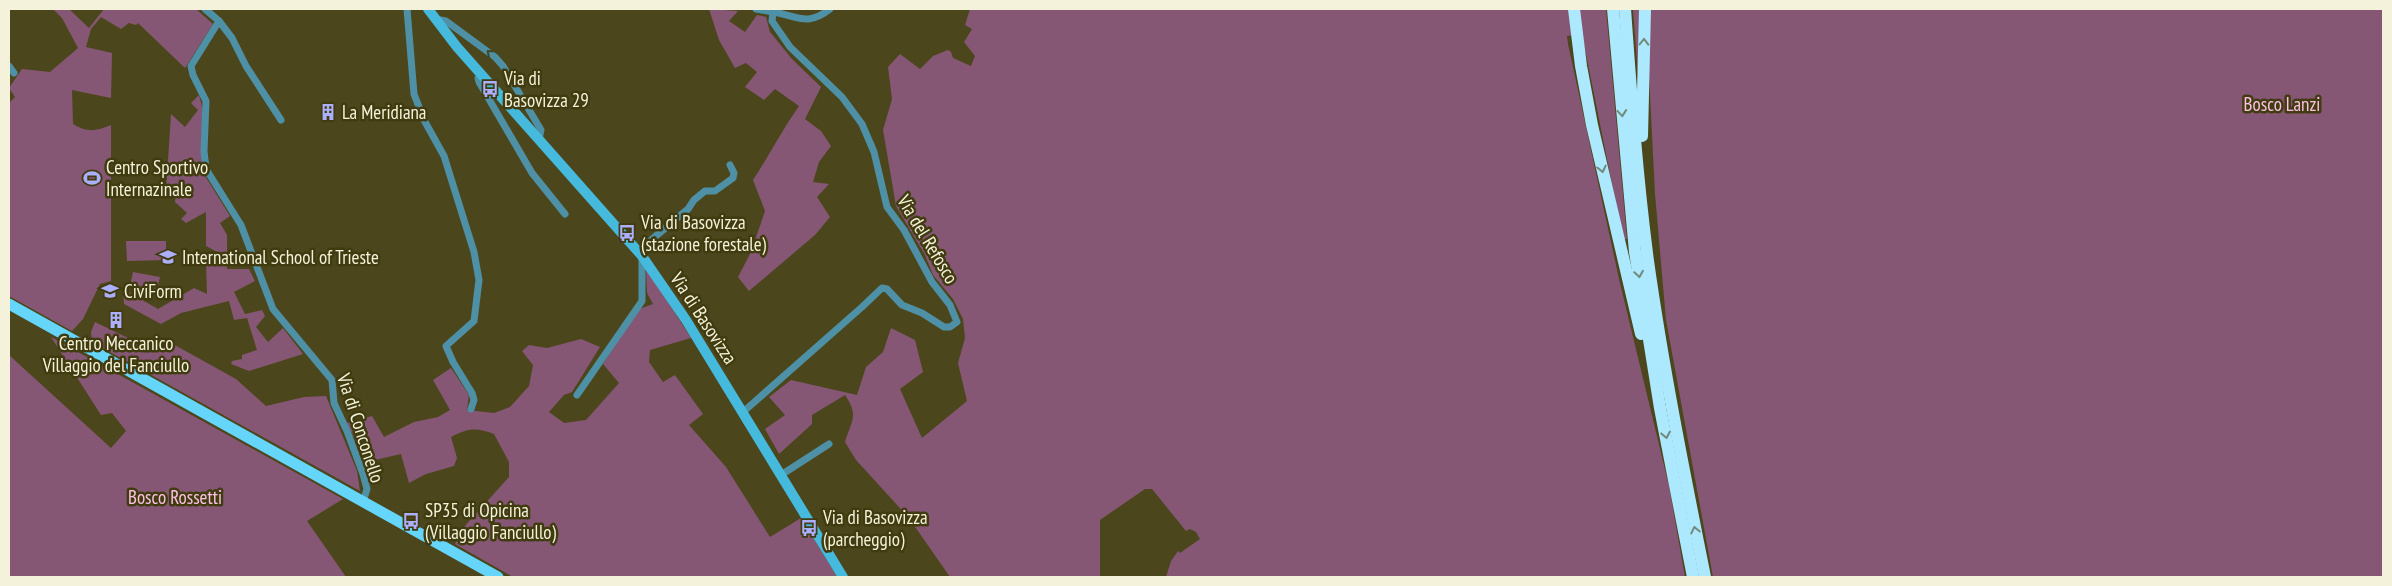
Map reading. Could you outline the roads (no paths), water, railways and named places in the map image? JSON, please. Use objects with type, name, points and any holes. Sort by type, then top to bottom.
[{"type":"highway","points":[[1574,9],[1581,66],[1592,125],[1626,276],[1660,408]]},
{"type":"highway","points":[[1613,9],[1623,64],[1655,309],[1705,577]]},
{"type":"highway","points":[[1625,9],[1623,64],[1635,252],[1660,408],[1693,577]]},
{"type":"highway","points":[[1638,172],[1642,143],[1645,9]]},
{"type":"main road","name":"Via di Basovizza","points":[[428,9],[481,74],[640,254],[668,292],[843,577]]},
{"type":"main road","points":[[9,304],[498,577]]},
{"type":"street","points":[[204,9],[225,27],[246,66],[282,120]]},
{"type":"street","points":[[407,9],[414,94],[424,120],[444,156],[478,270],[474,321],[446,346],[453,362],[472,393],[474,400],[471,409]]},
{"type":"street","points":[[756,9],[808,20],[819,18],[830,9]]},
{"type":"street","name":"Via del Refosco","points":[[743,412],[882,288],[887,289],[902,305],[922,312],[944,327],[954,325],[957,322],[956,316],[932,282],[904,230],[887,206],[869,137],[842,97],[785,41],[772,21],[773,12]]},
{"type":"street","points":[[435,19],[446,21],[495,56],[503,66],[541,130],[539,138]]},
{"type":"street","name":"Via di Conconello","points":[[219,21],[190,66],[192,75],[206,101],[204,163],[208,174],[241,225],[273,309],[332,380],[334,404],[363,474],[367,490],[363,502]]},
{"type":"street","points":[[9,66],[14,73]]},
{"type":"street","points":[[481,74],[478,78],[479,82],[532,173],[565,214]]},
{"type":"street","points":[[577,395],[642,301],[640,254],[705,191],[716,191],[733,178],[734,173],[730,165]]},
{"type":"street","points":[[781,475],[829,444]]},
{"type":"place","name":"Via di Basovizza 29","points":[[490,89]]},
{"type":"place","name":"La Meridiana","points":[[328,112]]},
{"type":"place","name":"Centro Sportivo Internazinale","points":[[92,178]]},
{"type":"place","name":"Via di Basovizza (stazione forestale)","points":[[627,233]]},
{"type":"place","name":"International School of Trieste","points":[[168,257]]},
{"type":"place","name":"CiviForm","points":[[110,291]]},
{"type":"place","name":"Centro Meccanico Villaggio del Fanciullo","points":[[116,320]]},
{"type":"place","name":"SP35 di Opicina (Villaggio Fanciullo)","points":[[411,521]]},
{"type":"place","name":"Via di Basovizza (parcheggio)","points":[[809,528]]},
{"type":"park label","name":"Bosco Lanzi","points":[[2282,104]]},
{"type":"park label","name":"Bosco Rossetti","points":[[175,497]]}]
